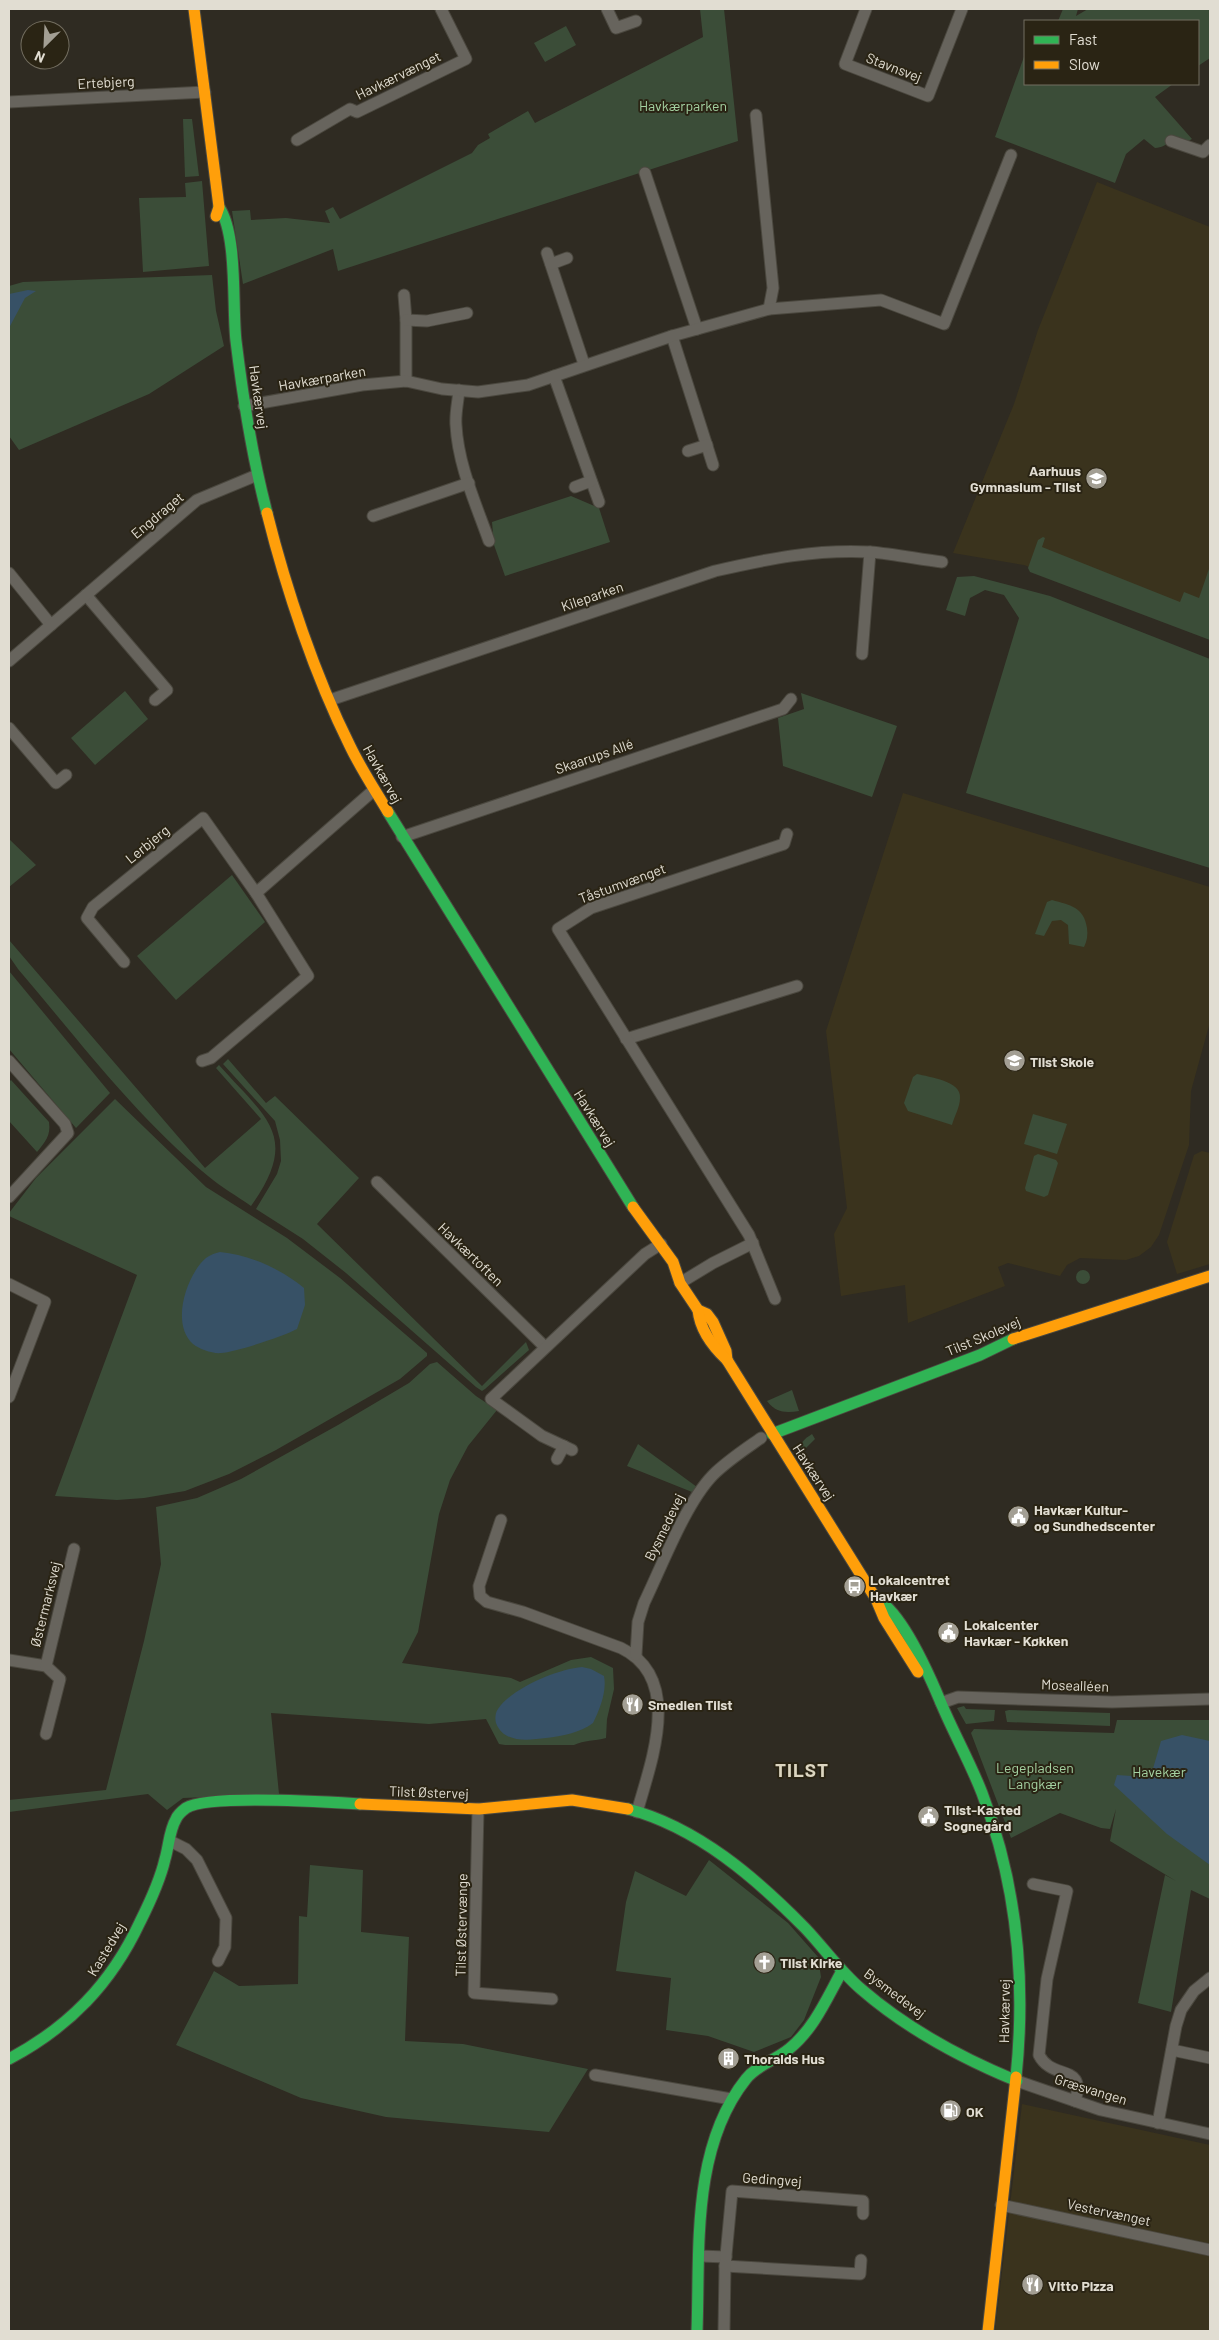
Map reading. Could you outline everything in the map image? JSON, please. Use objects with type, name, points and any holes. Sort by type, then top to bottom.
[{"type":"street","name":"Havkærvej","points":[[194,9],[219,207],[216,216],[222,265],[232,293],[244,406],[257,474],[278,557],[301,626],[350,746],[402,837],[639,1217],[657,1247],[664,1268],[680,1283],[698,1310],[698,1321],[720,1354],[727,1360],[766,1436],[876,1599],[878,1606],[901,1646],[932,1696],[941,1703],[978,1780],[998,1836],[1011,1888],[1019,1944],[1021,1987],[1017,2081],[1001,2205],[988,2331]]},
{"type":"street","name":"Havkærvænget","points":[[297,140],[350,109],[357,112],[466,58],[442,9]]},
{"type":"street","points":[[607,9],[616,28],[636,20]]},
{"type":"street","name":"Stavnsvej","points":[[866,9],[845,64],[928,96],[962,9]]},
{"type":"street","name":"Ertebjerg","points":[[9,102],[205,92]]},
{"type":"street","points":[[756,116],[773,288],[770,308]]},
{"type":"street","points":[[1171,141],[1203,152],[1210,145]]},
{"type":"street","name":"Havkærparken","points":[[244,406],[362,385],[406,381],[478,392],[513,387],[554,376],[584,364],[672,336],[770,308],[881,300],[944,324],[1011,155]]},
{"type":"street","points":[[645,173],[662,208],[697,329]]},
{"type":"street","points":[[568,258],[549,258],[584,364]]},
{"type":"street","points":[[404,295],[406,381]]},
{"type":"street","points":[[406,320],[427,321],[467,313]]},
{"type":"street","points":[[672,336],[714,465]]},
{"type":"street","points":[[554,376],[599,502]]},
{"type":"street","points":[[459,390],[456,424],[469,483],[489,541]]},
{"type":"street","points":[[688,451],[707,445]]},
{"type":"street","name":"Engdraget","points":[[9,661],[197,500],[257,474]]},
{"type":"street","points":[[575,487],[591,481]]},
{"type":"street","points":[[373,516],[469,483]]},
{"type":"street","points":[[862,654],[870,552]]},
{"type":"street","name":"Kileparken","points":[[330,700],[715,571],[774,557],[870,552],[942,562]]},
{"type":"street","points":[[9,573],[51,625]]},
{"type":"street","points":[[86,595],[167,690],[155,700]]},
{"type":"street","name":"Skaarups Allé","points":[[402,837],[783,709],[791,699]]},
{"type":"street","points":[[9,728],[56,783],[66,774]]},
{"type":"street","points":[[256,893],[374,790]]},
{"type":"street","name":"Lerbjerg","points":[[124,962],[87,918],[93,907],[203,818],[256,893],[308,976],[211,1058],[202,1061]]},
{"type":"street","name":"Tåstumvænget","points":[[775,1299],[754,1243],[558,929],[591,908],[784,844],[787,834]]},
{"type":"street","points":[[626,1039],[797,986]]},
{"type":"street","points":[[9,1061],[65,1124],[68,1133],[9,1197]]},
{"type":"street","name":"Havkærtoften","points":[[376,1182],[545,1347]]},
{"type":"street","points":[[680,1283],[713,1263],[754,1243]]},
{"type":"street","points":[[557,1459],[568,1448],[542,1436],[491,1399],[545,1347],[657,1247]]},
{"type":"street","name":"Tilst Skolevej","points":[[766,1436],[962,1362],[1017,1337],[1210,1276]]},
{"type":"street","points":[[9,1284],[46,1302],[9,1397]]},
{"type":"street","name":"Bysmedevej","points":[[636,1655],[638,1622],[644,1603],[696,1496],[712,1476],[730,1460],[766,1436]]},
{"type":"street","points":[[501,1520],[479,1586],[480,1596],[487,1602],[523,1612],[636,1655],[650,1675],[657,1697],[659,1723],[655,1748],[637,1812]]},
{"type":"street","name":"Østermarksvej","points":[[46,1666],[74,1549]]},
{"type":"street","name":"Østermarksvej","points":[[9,1660],[46,1666],[60,1679],[46,1734]]},
{"type":"street","name":"Mosealléen","points":[[941,1703],[958,1697],[1112,1702],[1210,1699]]},
{"type":"street","name":"Tilst Østervej","points":[[177,1817],[187,1807],[196,1804],[250,1801],[318,1801],[444,1809],[478,1809],[572,1800],[596,1802],[654,1816],[681,1828]]},
{"type":"street","name":"Tilst Østervænge","points":[[478,1809],[474,1993],[552,1999]]},
{"type":"street","name":"Kastedvej","points":[[9,2059],[61,2027],[79,2012],[109,1976],[135,1932],[164,1864],[177,1817]]},
{"type":"street","name":"Bysmedevej","points":[[681,1828],[735,1867],[784,1908],[820,1943],[842,1971],[871,1998],[911,2026],[976,2064],[1017,2081]]},
{"type":"street","points":[[170,1841],[186,1849],[196,1860],[226,1918],[225,1947],[218,1961]]},
{"type":"street","points":[[1033,1884],[1067,1891],[1047,1979],[1039,2055],[1044,2064],[1050,2069],[1071,2075],[1077,2080],[1079,2087],[1075,2101]]},
{"type":"street","points":[[697,2331],[703,2196],[720,2125],[731,2100],[748,2077],[790,2049],[805,2034],[842,1971]]},
{"type":"street","points":[[1158,2123],[1176,2026],[1181,2010],[1194,1991],[1210,1978]]},
{"type":"street","points":[[1172,2050],[1210,2058]]},
{"type":"street","points":[[595,2075],[731,2100]]},
{"type":"street","name":"Græsvangen","points":[[1017,2081],[1075,2101],[1158,2123],[1210,2134]]},
{"type":"street","name":"Gedingvej","points":[[724,2331],[726,2262],[732,2191],[863,2201],[863,2214]]},
{"type":"street","name":"Vestervænget","points":[[1001,2205],[1210,2250]]},
{"type":"street","points":[[700,2256],[726,2262],[860,2274],[860,2260]]},
{"type":"shaded area","name":"Aarhuus Gymnasium - Tilst","points":[[1097,182],[1210,227],[1210,635],[1024,565],[953,553],[1014,404],[1038,330]]},
{"type":"shaded area","name":"Tilst Skole","points":[[903,793],[1210,887],[1210,1022],[1191,1091],[1189,1145],[1159,1235],[1151,1247],[1139,1256],[1126,1260],[1080,1258],[1067,1265],[1060,1276],[1008,1263],[998,1267],[1005,1286],[908,1323],[905,1285],[841,1296],[834,1234],[847,1208],[826,1031]]},
{"type":"shaded area","points":[[1202,1151],[1210,1153],[1210,1264],[1177,1274],[1167,1242],[1194,1155]]},
{"type":"shaded area","points":[[1022,2104],[1210,2145],[1210,2331],[995,2331]]},
{"type":"green space","name":"Havkærparken","points":[[700,9],[724,9],[738,141],[338,271],[333,249],[243,284],[232,211],[250,210],[251,220],[286,218],[330,223],[325,211],[333,207],[340,219],[472,153],[478,145],[490,138],[488,134],[528,111],[535,123],[703,37]]},
{"type":"green space","points":[[1063,9],[1078,9],[1076,16],[1088,9],[1210,9],[1210,58],[1199,65],[1199,20],[1058,20]]},
{"type":"green space","points":[[566,26],[576,45],[545,62],[534,43]]},
{"type":"green space","points":[[1024,57],[1024,85],[1172,85],[1155,97],[1192,139],[1155,148],[1144,139],[1126,154],[1115,183],[995,137]]},
{"type":"green space","points":[[183,119],[192,119],[199,176],[185,177]]},
{"type":"green space","points":[[202,181],[209,266],[143,272],[139,198],[186,197],[185,183]]},
{"type":"green space","points":[[212,275],[216,311],[224,346],[149,394],[19,450],[9,436],[9,286],[23,282]]},
{"type":"green space","points":[[571,496],[599,508],[610,542],[505,576],[494,545],[492,522]]},
{"type":"green space","points":[[1043,537],[1045,538],[1042,547],[1180,602],[1184,592],[1199,598],[1210,566],[1210,640],[1030,572],[1028,568],[1038,540]]},
{"type":"green space","points":[[974,576],[1050,596],[1210,659],[1210,868],[966,793],[1019,618],[1004,595],[985,590],[970,598],[965,616],[946,610],[957,577]]},
{"type":"green space","points":[[125,691],[148,719],[95,765],[71,738]]},
{"type":"green space","points":[[801,693],[897,726],[872,797],[783,766],[778,718],[804,709]]},
{"type":"green space","points":[[9,839],[36,865],[9,887]]},
{"type":"green space","points":[[232,875],[265,922],[176,1000],[137,956]]},
{"type":"green space","points":[[1052,900],[1075,908],[1083,915],[1087,931],[1084,947],[1069,944],[1068,925],[1061,920],[1052,921],[1044,936],[1035,934],[1047,902]]},
{"type":"green space","points":[[9,940],[205,1168],[261,1119],[216,1068],[219,1065],[251,1100],[263,1114],[271,1129],[275,1145],[274,1162],[266,1182],[251,1206],[208,1176],[132,1103],[18,969],[9,956]]},
{"type":"green space","points":[[9,971],[110,1093],[76,1128],[9,1049]]},
{"type":"green space","points":[[228,1059],[266,1103],[275,1096],[359,1178],[317,1224],[482,1386],[526,1342],[529,1350],[482,1391],[346,1273],[303,1239],[256,1209],[277,1174],[281,1161],[280,1140],[275,1121],[223,1064]]},
{"type":"green space","points":[[917,1074],[944,1081],[959,1092],[959,1105],[952,1125],[908,1111],[904,1103],[913,1077]]},
{"type":"green space","points":[[11,1080],[49,1122],[48,1135],[37,1152],[9,1121],[9,1082]]},
{"type":"green space","points":[[115,1099],[206,1187],[287,1238],[340,1278],[427,1353],[427,1356],[400,1379],[276,1450],[229,1474],[185,1491],[144,1498],[117,1500],[55,1496],[137,1275],[9,1216],[9,1213],[36,1178]]},
{"type":"green space","points":[[1033,1114],[1067,1124],[1057,1154],[1024,1144]]},
{"type":"green space","points":[[1038,1154],[1056,1160],[1058,1163],[1048,1195],[1044,1197],[1026,1191],[1025,1188],[1034,1156]]},
{"type":"green space","points":[[1080,1270],[1086,1270],[1090,1277],[1086,1284],[1080,1284],[1076,1280],[1076,1274]]},
{"type":"green space","points":[[437,1362],[476,1396],[497,1410],[468,1446],[450,1480],[439,1514],[418,1632],[402,1663],[511,1678],[520,1682],[571,1660],[591,1657],[613,1668],[614,1689],[607,1719],[606,1738],[574,1745],[505,1745],[499,1744],[486,1719],[429,1724],[271,1713],[279,1794],[183,1798],[167,1810],[148,1794],[9,1812],[9,1800],[106,1790],[144,1641],[161,1564],[156,1507],[197,1498],[241,1479],[409,1383],[430,1364]]},
{"type":"green space","points":[[792,1390],[799,1411],[778,1410],[767,1401]]},
{"type":"green space","points":[[812,1434],[815,1439],[800,1454],[802,1442]]},
{"type":"green space","points":[[638,1444],[697,1487],[692,1492],[627,1466]]},
{"type":"green space","points":[[964,1706],[966,1709],[995,1710],[994,1721],[966,1724],[957,1708]]},
{"type":"green space","points":[[1005,1711],[1110,1713],[1110,1726],[1007,1722]]},
{"type":"green space","points":[[1117,1720],[1210,1720],[1210,1899],[1191,1890],[1171,2012],[1138,2003],[1165,1875],[1176,1881],[1110,1841],[1116,1809],[1110,1829],[1101,1828],[1060,1813],[1011,1838],[971,1733],[974,1729],[1114,1733]]},
{"type":"green space","points":[[709,1860],[788,1923],[818,1957],[821,1977],[804,2020],[791,2037],[754,2052],[708,2036],[666,2030],[671,1978],[616,1971],[626,1902],[635,1871],[686,1896]]},
{"type":"green space","points":[[310,1865],[363,1870],[361,1932],[409,1937],[405,2041],[463,2044],[588,2069],[549,2132],[386,2117],[301,2098],[176,2045],[214,1971],[239,1986],[298,1984],[299,1916],[307,1917]]},
{"type":"water","points":[[28,290],[36,291],[25,298],[9,328],[9,294]]},
{"type":"water","points":[[220,1252],[243,1256],[265,1264],[304,1288],[305,1305],[297,1329],[260,1343],[221,1353],[206,1351],[193,1344],[186,1335],[183,1324],[182,1312],[187,1287],[199,1265],[208,1257]]},
{"type":"water","points":[[582,1667],[591,1669],[604,1676],[604,1694],[593,1723],[571,1734],[525,1740],[511,1738],[500,1730],[496,1723],[496,1712],[514,1694],[536,1681],[561,1671]]},
{"type":"water","points":[[1182,1735],[1210,1741],[1210,1865],[1167,1834],[1114,1785],[1117,1775],[1146,1777],[1152,1772],[1161,1741]]},
{"type":"traffic: fast","points":[[219,207],[225,219],[232,252],[236,341],[252,449],[267,513]]},
{"type":"traffic: fast","points":[[388,812],[633,1207]]},
{"type":"traffic: fast","points":[[772,1434],[980,1355],[1013,1339]]},
{"type":"traffic: fast","points":[[876,1599],[886,1606],[905,1630],[923,1662],[982,1793],[994,1827],[1011,1897],[1016,1933],[1020,2004],[1016,2077]]},
{"type":"traffic: fast","points":[[9,2059],[51,2033],[69,2018],[102,1984],[116,1965],[129,1944],[151,1899],[163,1867],[170,1834],[179,1814],[186,1808],[218,1801],[243,1800],[360,1804]]},
{"type":"traffic: fast","points":[[628,1809],[678,1828],[724,1856],[786,1909],[853,1982],[897,2017],[916,2030],[975,2063],[1017,2081]]},
{"type":"traffic: fast","points":[[697,2331],[699,2233],[702,2200],[707,2167],[716,2136],[728,2106],[750,2074],[789,2049],[806,2032],[819,2013],[842,1971]]},
{"type":"traffic: slow","points":[[194,9],[219,207],[216,216]]},
{"type":"traffic: slow","points":[[267,513],[292,602],[313,662],[354,755],[388,812]]},
{"type":"traffic: slow","points":[[633,1207],[673,1262],[680,1283],[698,1310],[707,1314],[713,1322],[726,1351],[727,1360]]},
{"type":"traffic: slow","points":[[1013,1339],[1210,1276]]},
{"type":"traffic: slow","points":[[698,1310],[704,1331],[716,1349],[727,1360],[876,1599],[884,1618],[918,1672]]},
{"type":"traffic: slow","points":[[360,1804],[479,1809],[572,1800],[628,1809]]},
{"type":"traffic: slow","points":[[988,2331],[1016,2077]]},
{"type":"place","name":"Aarhuus Gymnasium - Tilst","points":[[1097,478]]},
{"type":"place","name":"Tilst Skole","points":[[1014,1061]]},
{"type":"place","name":"Havkær Kultur- og Sundhedscenter","points":[[1018,1517]]},
{"type":"place","name":"Lokalcentret Havkær","points":[[854,1587]]},
{"type":"place","name":"Lokalcenter Havkær - Køkken","points":[[948,1632]]},
{"type":"place","name":"Smedien Tilst","points":[[632,1704]]},
{"type":"place","name":"Tilst-Kasted Sognegård","points":[[928,1817]]},
{"type":"place","name":"Tilst Kirke","points":[[764,1962]]},
{"type":"place","name":"Thoralds Hus","points":[[728,2058]]},
{"type":"place","name":"OK","points":[[950,2111]]},
{"type":"place","name":"Vitto Pizza","points":[[1032,2285]]},
{"type":"district","name":"TILST","points":[[802,1769]]},
{"type":"park label","name":"Havekær","points":[[1159,1771]]},
{"type":"park label","name":"Legepladsen Langkær","points":[[1035,1775]]}]
